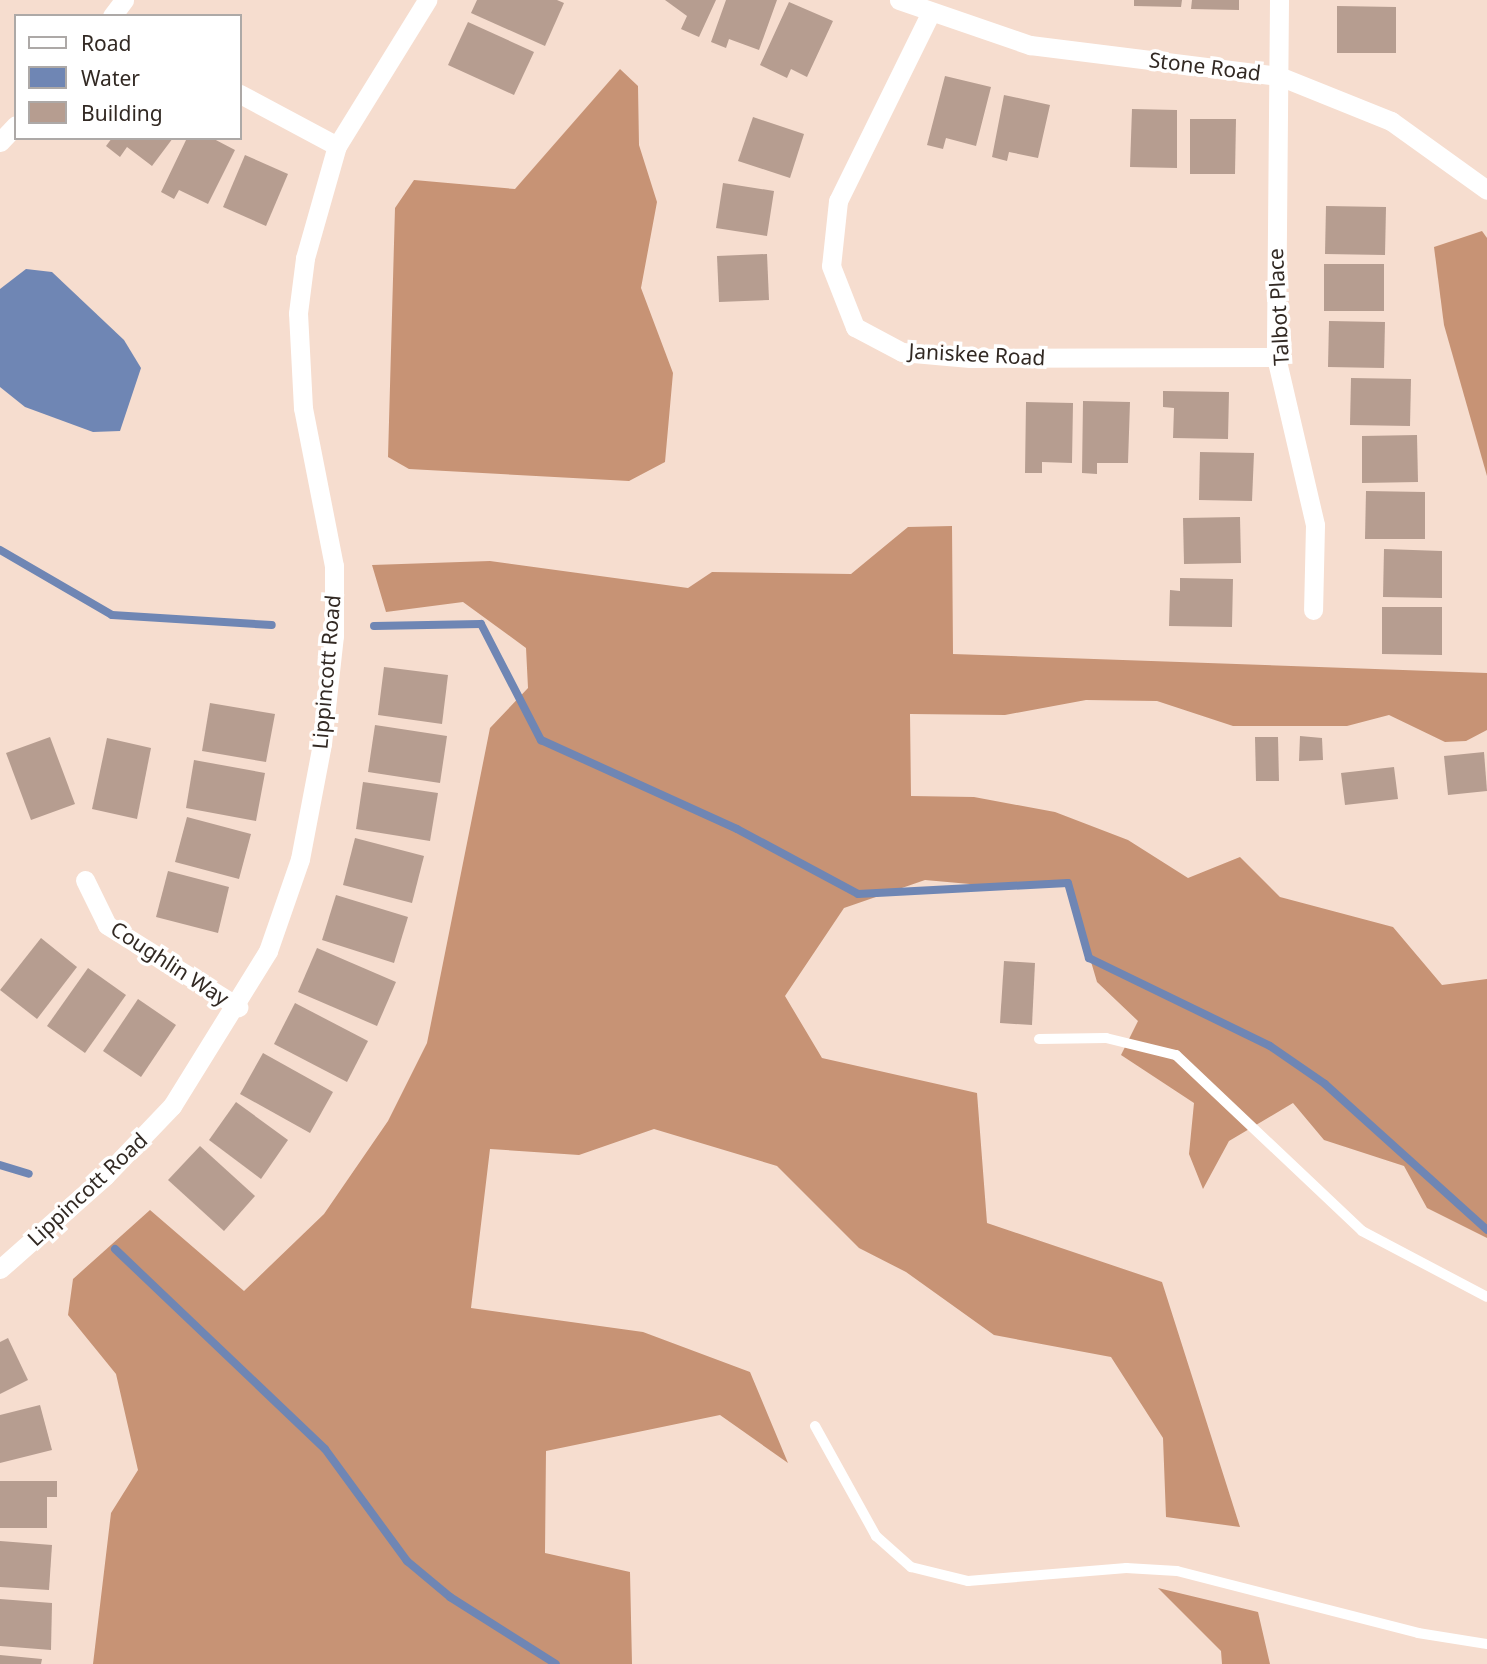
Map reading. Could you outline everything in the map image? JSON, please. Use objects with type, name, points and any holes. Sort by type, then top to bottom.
[{"type":"street","name":"Lippincott Road","points":[[0,1269],[106,1176],[172,1106],[238,1007],[268,951],[300,859],[322,744],[334,566],[303,408],[298,313],[317,205],[337,146],[428,0]]},
{"type":"street","name":"Stone Road","points":[[899,0],[930,14],[1030,44],[1279,76],[1391,121],[1487,190]]},
{"type":"street","name":"Talbot Place","points":[[1279,0],[1276,357],[1315,525],[1313,610]]},
{"type":"street","name":"Janiskee Road","points":[[930,14],[838,201],[831,267],[855,327],[902,352],[970,358],[1276,357]]},
{"type":"street","points":[[242,95],[337,146]]},
{"type":"street","points":[[0,142],[14,127]]},
{"type":"street","name":"Coughlin Way","points":[[85,880],[107,925],[238,1007]]},
{"type":"lane","points":[[1039,1039],[1106,1038],[1176,1055],[1362,1231],[1487,1297]]},
{"type":"lane","points":[[815,1426],[876,1536],[911,1567],[968,1581],[1126,1568],[1177,1571],[1487,1644]]},
{"type":"shaded area","points":[[620,69],[638,86],[639,145],[657,202],[641,288],[673,373],[665,462],[629,481],[409,469],[388,457],[395,208],[414,180],[515,189]]},
{"type":"shaded area","points":[[1482,231],[1487,238],[1487,476],[1444,325],[1434,247]]},
{"type":"shaded area","points":[[952,526],[953,654],[1487,673],[1487,730],[1466,741],[1445,742],[1389,715],[1347,726],[1233,726],[1157,701],[1086,700],[1005,715],[910,714],[911,796],[974,797],[1055,812],[1128,840],[1188,878],[1240,857],[1280,897],[1393,927],[1442,985],[1487,979],[1487,1238],[1427,1208],[1404,1166],[1324,1140],[1293,1103],[1229,1141],[1203,1189],[1189,1154],[1194,1103],[1121,1055],[1138,1021],[1097,982],[1067,880],[992,886],[925,880],[844,908],[785,996],[822,1058],[977,1093],[987,1223],[1162,1282],[1240,1527],[1166,1517],[1163,1438],[1111,1357],[994,1335],[906,1272],[859,1248],[777,1166],[654,1129],[579,1155],[490,1149],[471,1308],[643,1332],[750,1372],[788,1463],[720,1415],[546,1451],[545,1553],[630,1572],[632,1664],[93,1664],[111,1513],[138,1470],[116,1374],[68,1315],[73,1279],[150,1210],[244,1291],[324,1214],[388,1121],[427,1043],[490,728],[528,688],[526,648],[463,602],[386,612],[372,565],[490,561],[688,588],[712,572],[851,574],[908,527]]},
{"type":"shaded area","points":[[1158,1588],[1258,1612],[1270,1664],[1222,1664],[1221,1651]]},
{"type":"water","points":[[26,269],[52,272],[124,340],[141,368],[120,431],[93,432],[25,407],[0,387],[0,289]]},
{"type":"building","points":[[477,0],[557,0],[564,3],[545,46],[471,13]]},
{"type":"building","points":[[665,0],[716,0],[699,37],[681,29],[687,16]]},
{"type":"building","points":[[726,0],[777,0],[759,50],[729,39],[726,48],[711,42]]},
{"type":"building","points":[[1134,0],[1182,0],[1181,7],[1134,6]]},
{"type":"building","points":[[1192,0],[1239,0],[1239,10],[1191,9]]},
{"type":"building","points":[[789,2],[833,21],[807,77],[791,69],[787,78],[760,65]]},
{"type":"building","points":[[1337,6],[1396,7],[1396,53],[1337,53]]},
{"type":"building","points":[[468,22],[534,52],[514,95],[448,65]]},
{"type":"building","points":[[945,76],[991,87],[976,146],[946,138],[943,149],[927,145]]},
{"type":"building","points":[[1004,95],[1050,105],[1038,158],[1009,152],[1007,161],[992,157]]},
{"type":"building","points":[[1132,109],[1177,110],[1177,168],[1130,167]]},
{"type":"building","points":[[753,117],[804,134],[790,178],[738,161]]},
{"type":"building","points":[[1190,119],[1236,119],[1235,174],[1190,174]]},
{"type":"building","points":[[110,140],[172,140],[152,166],[127,147],[120,157],[106,146]]},
{"type":"building","points":[[186,140],[216,140],[235,150],[208,204],[179,190],[174,199],[161,192]]},
{"type":"building","points":[[245,155],[288,174],[266,226],[223,207]]},
{"type":"building","points":[[723,183],[774,191],[767,236],[716,228]]},
{"type":"building","points":[[1326,206],[1386,207],[1385,255],[1325,254]]},
{"type":"building","points":[[767,254],[769,300],[719,302],[717,256]]},
{"type":"building","points":[[1324,264],[1384,264],[1384,311],[1324,311]]},
{"type":"building","points":[[1329,321],[1385,322],[1384,368],[1328,367]]},
{"type":"building","points":[[1351,378],[1411,379],[1410,426],[1350,425]]},
{"type":"building","points":[[1163,391],[1229,392],[1228,439],[1173,438],[1174,408],[1163,407]]},
{"type":"building","points":[[1083,401],[1130,402],[1128,463],[1097,463],[1097,474],[1082,473]]},
{"type":"building","points":[[1026,402],[1073,403],[1072,463],[1042,462],[1042,473],[1025,473]]},
{"type":"building","points":[[1417,435],[1418,482],[1362,483],[1362,436]]},
{"type":"building","points":[[1200,452],[1254,453],[1252,501],[1199,500]]},
{"type":"building","points":[[1366,491],[1425,492],[1425,539],[1365,539]]},
{"type":"building","points":[[1240,517],[1241,563],[1184,564],[1183,518]]},
{"type":"building","points":[[1384,549],[1442,551],[1442,598],[1383,597]]},
{"type":"building","points":[[1180,578],[1233,579],[1232,627],[1169,626],[1170,590],[1180,591]]},
{"type":"building","points":[[1382,607],[1442,607],[1442,655],[1382,654]]},
{"type":"building","points":[[384,667],[448,675],[442,724],[378,715]]},
{"type":"building","points":[[210,703],[275,714],[266,762],[202,751]]},
{"type":"building","points":[[375,725],[447,736],[440,783],[368,772]]},
{"type":"building","points":[[1300,736],[1322,738],[1323,760],[1299,761]]},
{"type":"building","points":[[50,737],[75,804],[31,820],[6,753]]},
{"type":"building","points":[[1255,737],[1278,737],[1279,781],[1256,781]]},
{"type":"building","points":[[107,738],[151,748],[137,819],[92,809]]},
{"type":"building","points":[[1484,752],[1487,791],[1448,795],[1444,756]]},
{"type":"building","points":[[194,760],[265,773],[256,821],[186,808]]},
{"type":"building","points":[[1394,767],[1398,799],[1345,805],[1341,773]]},
{"type":"building","points":[[363,782],[438,793],[430,841],[356,829]]},
{"type":"building","points":[[187,817],[251,834],[239,879],[175,862]]},
{"type":"building","points":[[355,838],[424,856],[412,903],[343,885]]},
{"type":"building","points":[[168,871],[229,887],[218,933],[156,917]]},
{"type":"building","points":[[336,895],[408,917],[394,963],[322,940]]},
{"type":"building","points":[[41,938],[77,967],[37,1019],[0,990]]},
{"type":"building","points":[[317,948],[396,982],[377,1026],[298,992]]},
{"type":"building","points":[[1004,961],[1035,963],[1032,1025],[1000,1023]]},
{"type":"building","points":[[88,968],[126,995],[85,1053],[47,1026]]},
{"type":"building","points":[[138,999],[176,1025],[141,1077],[103,1051]]},
{"type":"building","points":[[295,1003],[368,1041],[347,1082],[274,1044]]},
{"type":"building","points":[[263,1053],[333,1092],[310,1133],[240,1094]]},
{"type":"building","points":[[236,1102],[288,1140],[261,1179],[209,1140]]},
{"type":"building","points":[[200,1146],[255,1196],[224,1231],[168,1180]]},
{"type":"building","points":[[8,1338],[28,1380],[0,1394],[0,1342]]},
{"type":"building","points":[[40,1405],[52,1450],[0,1463],[0,1415]]},
{"type":"building","points":[[0,1481],[57,1481],[57,1497],[47,1497],[47,1528],[0,1528]]},
{"type":"building","points":[[0,1541],[52,1545],[49,1590],[0,1587]]},
{"type":"building","points":[[0,1599],[52,1603],[51,1650],[0,1646]]},
{"type":"building","points":[[0,1655],[42,1659],[41,1664],[0,1664]]},
{"type":"waterway","points":[[0,550],[112,615],[272,625]]},
{"type":"waterway","points":[[374,626],[481,624],[541,740],[737,829],[858,894],[1068,883],[1089,958],[1270,1046],[1325,1084],[1487,1230]]},
{"type":"waterway","points":[[0,1165],[29,1174]]},
{"type":"waterway","points":[[115,1249],[325,1449],[407,1561],[450,1597],[556,1664]]}]
